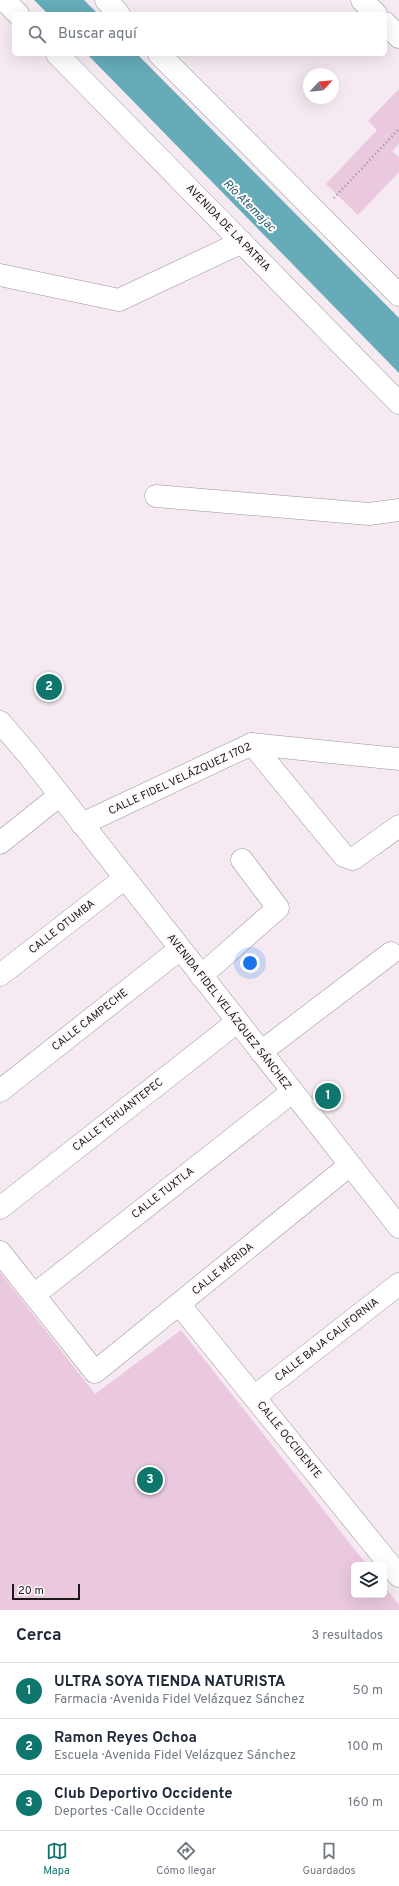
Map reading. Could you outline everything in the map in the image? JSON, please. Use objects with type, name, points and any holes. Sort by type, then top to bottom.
[{"type":"street","points":[[4,0],[16,12]]},
{"type":"street","points":[[106,0],[117,12]]},
{"type":"street","points":[[362,0],[374,12]]},
{"type":"street","points":[[387,25],[399,37]]},
{"type":"street","name":"AVENIDA DE LA PATRIA","points":[[59,56],[399,402]]},
{"type":"street","points":[[161,56],[399,295]]},
{"type":"street","points":[[0,275],[119,300],[242,242]]},
{"type":"street","points":[[156,496],[369,514],[399,510]]},
{"type":"street","name":"AVENIDA FIDEL VELÁZQUEZ SÁNCHEZ","points":[[0,722],[60,795],[399,1227]]},
{"type":"street","name":"AVENIDA FIDEL VELÁZQUEZ SÁNCHEZ","points":[[0,740],[60,795]]},
{"type":"street","points":[[252,744],[344,856],[353,860],[399,826]]},
{"type":"street","name":"CALLE FIDEL VELÁZQUEZ 1702","points":[[82,824],[252,744],[399,759]]},
{"type":"street","points":[[0,843],[60,795]]},
{"type":"street","points":[[201,976],[278,908],[242,860]]},
{"type":"street","name":"CALLE OTUMBA","points":[[0,975],[125,878]]},
{"type":"street","name":"CALLE CAMPECHE","points":[[0,1091],[180,949]]},
{"type":"street","points":[[261,1052],[391,953]]},
{"type":"street","name":"CALLE TEHUANTEPEC","points":[[0,1208],[237,1022]]},
{"type":"street","name":"CALLE TUXTLA","points":[[34,1295],[292,1092]]},
{"type":"street","name":"CALLE MÉRIDA","points":[[34,1295],[95,1372],[350,1165]]},
{"type":"street","points":[[0,1252],[34,1295]]},
{"type":"street","name":"CALLE BAJA CALIFORNIA","points":[[254,1396],[399,1284]]},
{"type":"street","name":"CALLE OCCIDENTE","points":[[179,1304],[398,1572]]},
{"type":"path","points":[[319,215],[399,129]]},
{"type":"shaded area","points":[[399,89],[399,144],[392,151],[399,157],[399,172],[358,215],[326,184],[377,130],[368,121]]},
{"type":"shaded area","points":[[0,1272],[95,1394],[181,1330],[365,1562],[351,1562],[351,1598],[387,1598],[387,1590],[399,1605],[399,1610],[0,1610]]},
{"type":"water","points":[[34,0],[84,0],[96,12],[46,12]]},
{"type":"water","name":"Río Atemajac","points":[[89,56],[139,56],[399,318],[399,373]]},
{"type":"place","name":"Ramon Reyes Ochoa","points":[[49,687]]},
{"type":"place","name":"ULTRA SOYA TIENDA NATURISTA","points":[[328,1096]]},
{"type":"place","name":"Club Deportivo Occidente","points":[[150,1480]]}]
